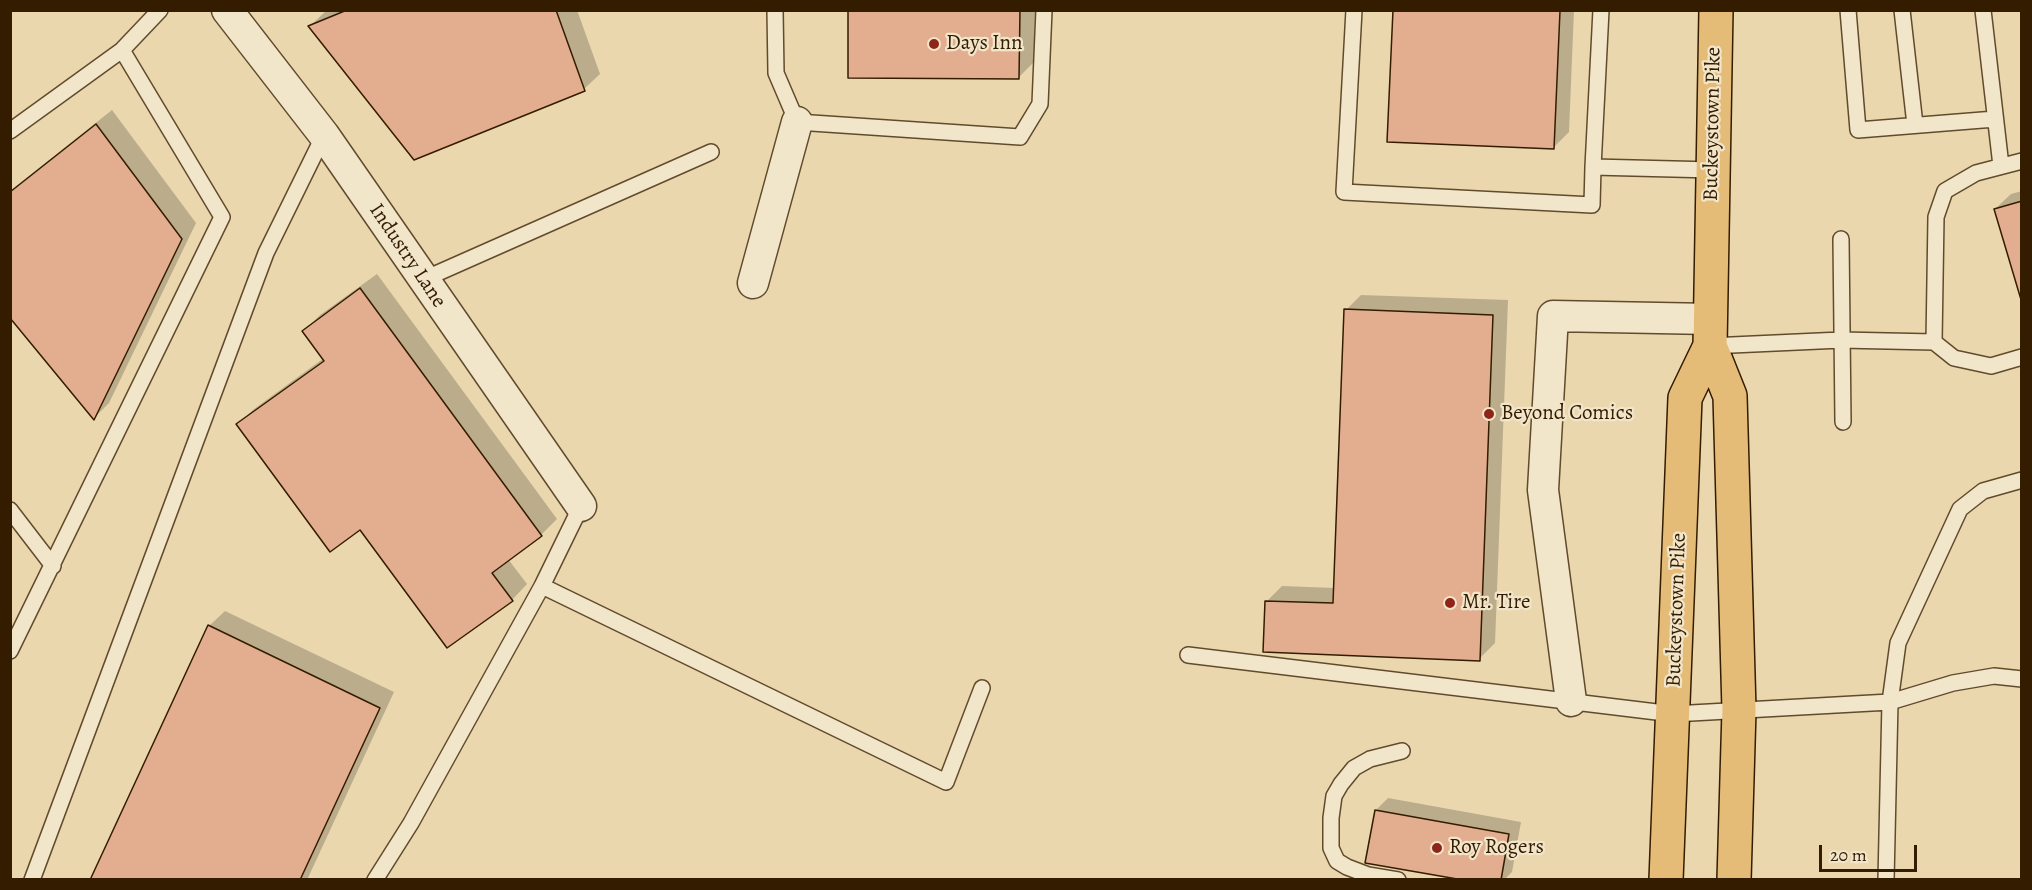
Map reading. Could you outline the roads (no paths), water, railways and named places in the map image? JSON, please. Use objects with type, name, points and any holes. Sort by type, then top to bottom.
[{"type":"main road","name":"Buckeystown Pike","points":[[1716,10],[1710,332],[1730,396],[1739,710],[1734,879]]},
{"type":"main road","name":"Buckeystown Pike","points":[[1666,879],[1685,398],[1710,332]]},
{"type":"street","name":"Industry Lane","points":[[227,10],[324,135],[581,506]]},
{"type":"street","points":[[753,283],[797,122]]},
{"type":"street","points":[[1571,701],[1543,490],[1553,316],[1710,332]]},
{"type":"lane","points":[[10,131],[122,50],[160,10]]},
{"type":"lane","points":[[775,10],[776,73],[797,122],[1020,137],[1040,104],[1044,10]]},
{"type":"lane","points":[[1354,10],[1344,192],[1592,205],[1601,10]]},
{"type":"lane","points":[[1848,10],[1858,130],[1995,119]]},
{"type":"lane","points":[[1902,10],[1915,125]]},
{"type":"lane","points":[[1983,10],[2001,166]]},
{"type":"lane","points":[[10,651],[222,218],[122,50]]},
{"type":"lane","points":[[32,879],[266,253],[324,135]]},
{"type":"lane","points":[[422,279],[711,152]]},
{"type":"lane","points":[[1934,342],[1936,217],[1945,191],[1976,173],[2022,161]]},
{"type":"lane","points":[[1593,167],[1713,170]]},
{"type":"lane","points":[[1841,239],[1843,422]]},
{"type":"lane","points":[[1710,332],[1841,340],[1934,342],[1954,358],[1991,366],[2022,357]]},
{"type":"lane","points":[[1886,879],[1890,702],[1898,643],[1960,509],[1983,491],[2022,480]]},
{"type":"lane","points":[[375,879],[411,823],[542,586],[581,506]]},
{"type":"lane","points":[[10,510],[53,566]]},
{"type":"lane","points":[[542,586],[946,782],[982,688]]},
{"type":"lane","points":[[1188,655],[1673,714],[1890,702],[1953,683],[1994,676],[2022,679]]},
{"type":"lane","points":[[1398,879],[1368,875],[1337,861],[1331,848],[1331,818],[1334,796],[1354,768],[1370,759],[1402,751]]},
{"type":"place","name":"Days Inn","points":[[934,44]]},
{"type":"place","name":"Beyond Comics","points":[[1489,414]]},
{"type":"place","name":"Mr. Tire","points":[[1450,603]]},
{"type":"place","name":"Roy Rogers","points":[[1437,848]]}]
